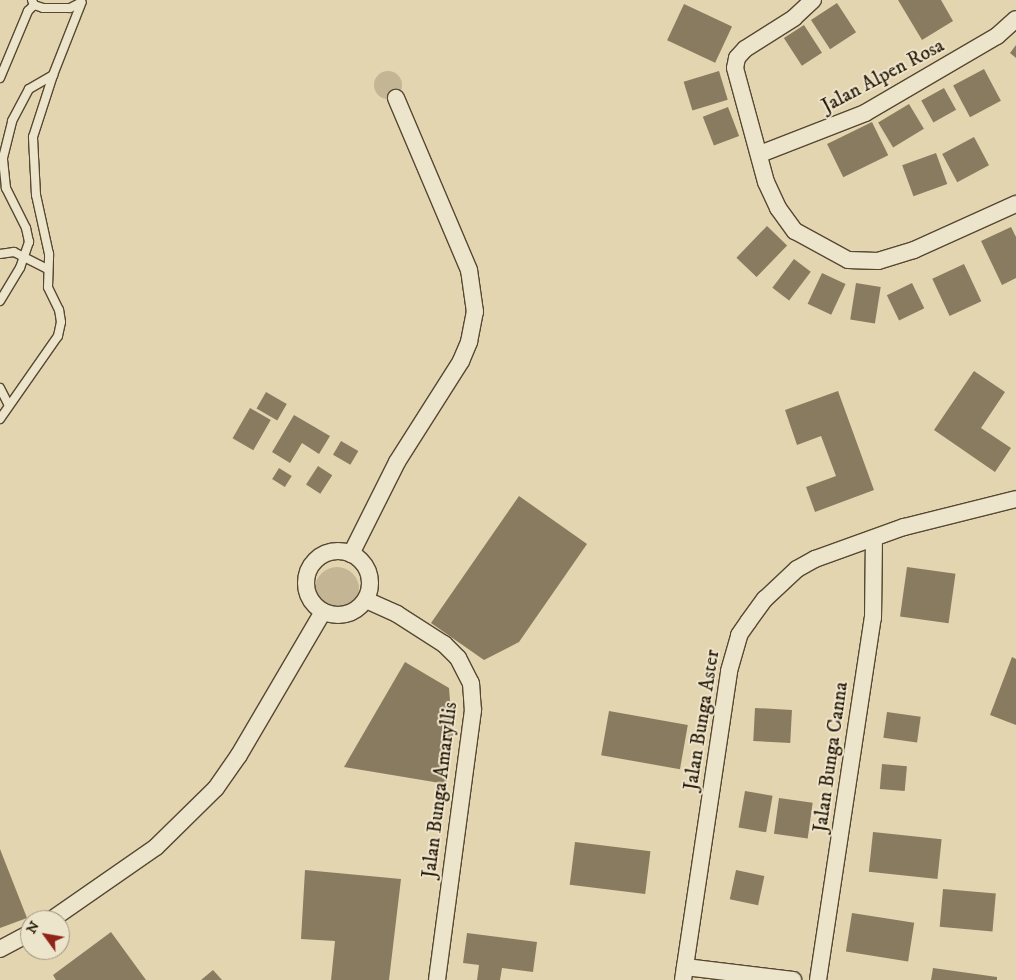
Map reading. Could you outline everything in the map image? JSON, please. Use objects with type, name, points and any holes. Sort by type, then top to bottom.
[{"type":"street","points":[[813,0],[794,18],[737,58],[735,68],[760,154],[766,182],[778,208],[795,231],[848,260],[878,261],[914,250],[1016,204]]},
{"type":"street","name":"Jalan Alpen Rosa","points":[[760,154],[865,113],[997,36],[1016,19]]},
{"type":"street","points":[[351,554],[397,462],[460,361],[469,342],[475,312],[469,270],[396,98]]},
{"type":"street","name":"Jalan Bunga Aster","points":[[684,973],[729,671],[739,636],[765,599],[797,569],[815,559],[904,528],[1016,499]]},
{"type":"street","name":"Jalan Bunga Canna","points":[[818,980],[873,618],[874,540]]},
{"type":"street","points":[[342,551],[351,554],[359,558],[369,573],[370,583],[366,600],[351,613],[332,615],[323,612],[310,600],[306,582],[307,574],[317,559],[325,554],[342,551]]},
{"type":"street","name":"Jalan Bunga Amaryllis","points":[[366,600],[397,614],[444,644],[458,658],[471,684],[473,710],[437,980]]},
{"type":"street","points":[[65,910],[156,847],[216,788],[239,755],[323,612]]},
{"type":"street","points":[[0,949],[20,938]]},
{"type":"street","points":[[684,973],[793,980]]},
{"type":"lane","points":[[0,78],[33,2],[70,8],[82,2]]},
{"type":"lane","points":[[0,419],[8,404],[58,336],[59,310],[48,287],[48,247],[36,195],[33,137],[53,75],[82,2]]},
{"type":"lane","points":[[0,302],[20,268],[29,242],[26,228],[6,188],[3,158],[12,121],[29,89],[53,75]]},
{"type":"lane","points":[[0,254],[14,252],[47,269]]},
{"type":"lane","points":[[0,388],[8,404]]},
{"type":"shaded area","points":[[388,71],[398,75],[402,85],[398,95],[388,99],[378,95],[374,85],[378,75]]},
{"type":"shaded area","points":[[341,567],[353,573],[358,580],[358,598],[353,605],[346,610],[333,611],[325,608],[318,601],[315,585],[318,577],[325,570]]},
{"type":"building","points":[[898,0],[941,0],[953,21],[922,40]]},
{"type":"building","points":[[837,3],[856,32],[830,49],[811,20]]},
{"type":"building","points":[[684,4],[732,26],[715,63],[667,40]]},
{"type":"building","points":[[804,25],[822,53],[802,66],[784,38]]},
{"type":"building","points":[[1016,45],[1016,58],[1010,53]]},
{"type":"building","points":[[984,69],[1001,101],[970,117],[953,85]]},
{"type":"building","points":[[719,71],[728,100],[692,111],[684,82]]},
{"type":"building","points":[[944,88],[956,110],[933,122],[921,101]]},
{"type":"building","points":[[909,104],[924,129],[893,147],[878,123]]},
{"type":"building","points":[[728,107],[739,136],[714,146],[703,117]]},
{"type":"building","points":[[872,122],[888,155],[843,177],[827,144]]},
{"type":"building","points":[[974,137],[989,165],[957,182],[942,154]]},
{"type":"building","points":[[936,153],[947,184],[913,196],[902,165]]},
{"type":"building","points":[[767,226],[787,245],[757,277],[736,258]]},
{"type":"building","points":[[1011,227],[1016,237],[1016,278],[1002,285],[981,241]]},
{"type":"building","points":[[794,259],[811,272],[789,300],[772,288]]},
{"type":"building","points":[[964,264],[981,301],[950,316],[932,279]]},
{"type":"building","points":[[822,273],[846,284],[831,315],[808,304]]},
{"type":"building","points":[[856,283],[881,287],[875,323],[850,320]]},
{"type":"building","points":[[912,283],[924,308],[899,320],[887,295]]},
{"type":"building","points":[[974,371],[1005,392],[981,428],[1011,448],[995,472],[934,430]]},
{"type":"building","points":[[838,391],[874,490],[815,512],[806,487],[836,476],[821,436],[797,445],[785,410]]},
{"type":"building","points":[[266,392],[287,404],[277,420],[256,408]]},
{"type":"building","points":[[250,408],[271,420],[253,450],[232,438]]},
{"type":"building","points":[[294,415],[330,436],[319,454],[302,443],[290,463],[272,452]]},
{"type":"building","points":[[341,441],[358,451],[350,465],[333,455]]},
{"type":"building","points":[[318,466],[332,475],[320,494],[306,484]]},
{"type":"building","points":[[279,468],[292,476],[285,487],[272,479]]},
{"type":"building","points":[[519,496],[587,544],[519,642],[484,660],[431,623]]},
{"type":"building","points":[[907,567],[956,574],[949,623],[900,617]]},
{"type":"building","points":[[1012,657],[1016,659],[1016,725],[990,715]]},
{"type":"building","points":[[405,662],[449,688],[453,738],[446,784],[344,767]]},
{"type":"building","points":[[755,708],[792,710],[790,743],[753,741]]},
{"type":"building","points":[[609,711],[688,725],[680,769],[601,755]]},
{"type":"building","points":[[887,712],[921,717],[917,742],[883,738]]},
{"type":"building","points":[[882,764],[907,766],[905,791],[880,789]]},
{"type":"building","points":[[745,791],[773,796],[766,832],[739,827]]},
{"type":"building","points":[[779,798],[813,803],[808,838],[774,834]]},
{"type":"building","points":[[873,832],[942,839],[937,879],[869,872]]},
{"type":"building","points":[[575,842],[650,851],[645,894],[570,885]]},
{"type":"building","points":[[0,849],[24,910],[20,910],[20,921],[0,928]]},
{"type":"building","points":[[305,870],[401,879],[389,980],[331,980],[335,941],[301,939]]},
{"type":"building","points":[[736,870],[764,876],[758,905],[730,899]]},
{"type":"building","points":[[943,889],[996,894],[992,931],[940,927]]},
{"type":"building","points":[[852,913],[914,923],[908,961],[846,952]]},
{"type":"building","points":[[111,932],[146,980],[56,980],[53,975]]},
{"type":"building","points":[[467,933],[537,942],[533,972],[502,968],[500,980],[477,980],[479,965],[463,963]]},
{"type":"building","points":[[933,968],[997,977],[997,980],[931,980]]},
{"type":"building","points":[[213,970],[222,980],[201,980]]}]
